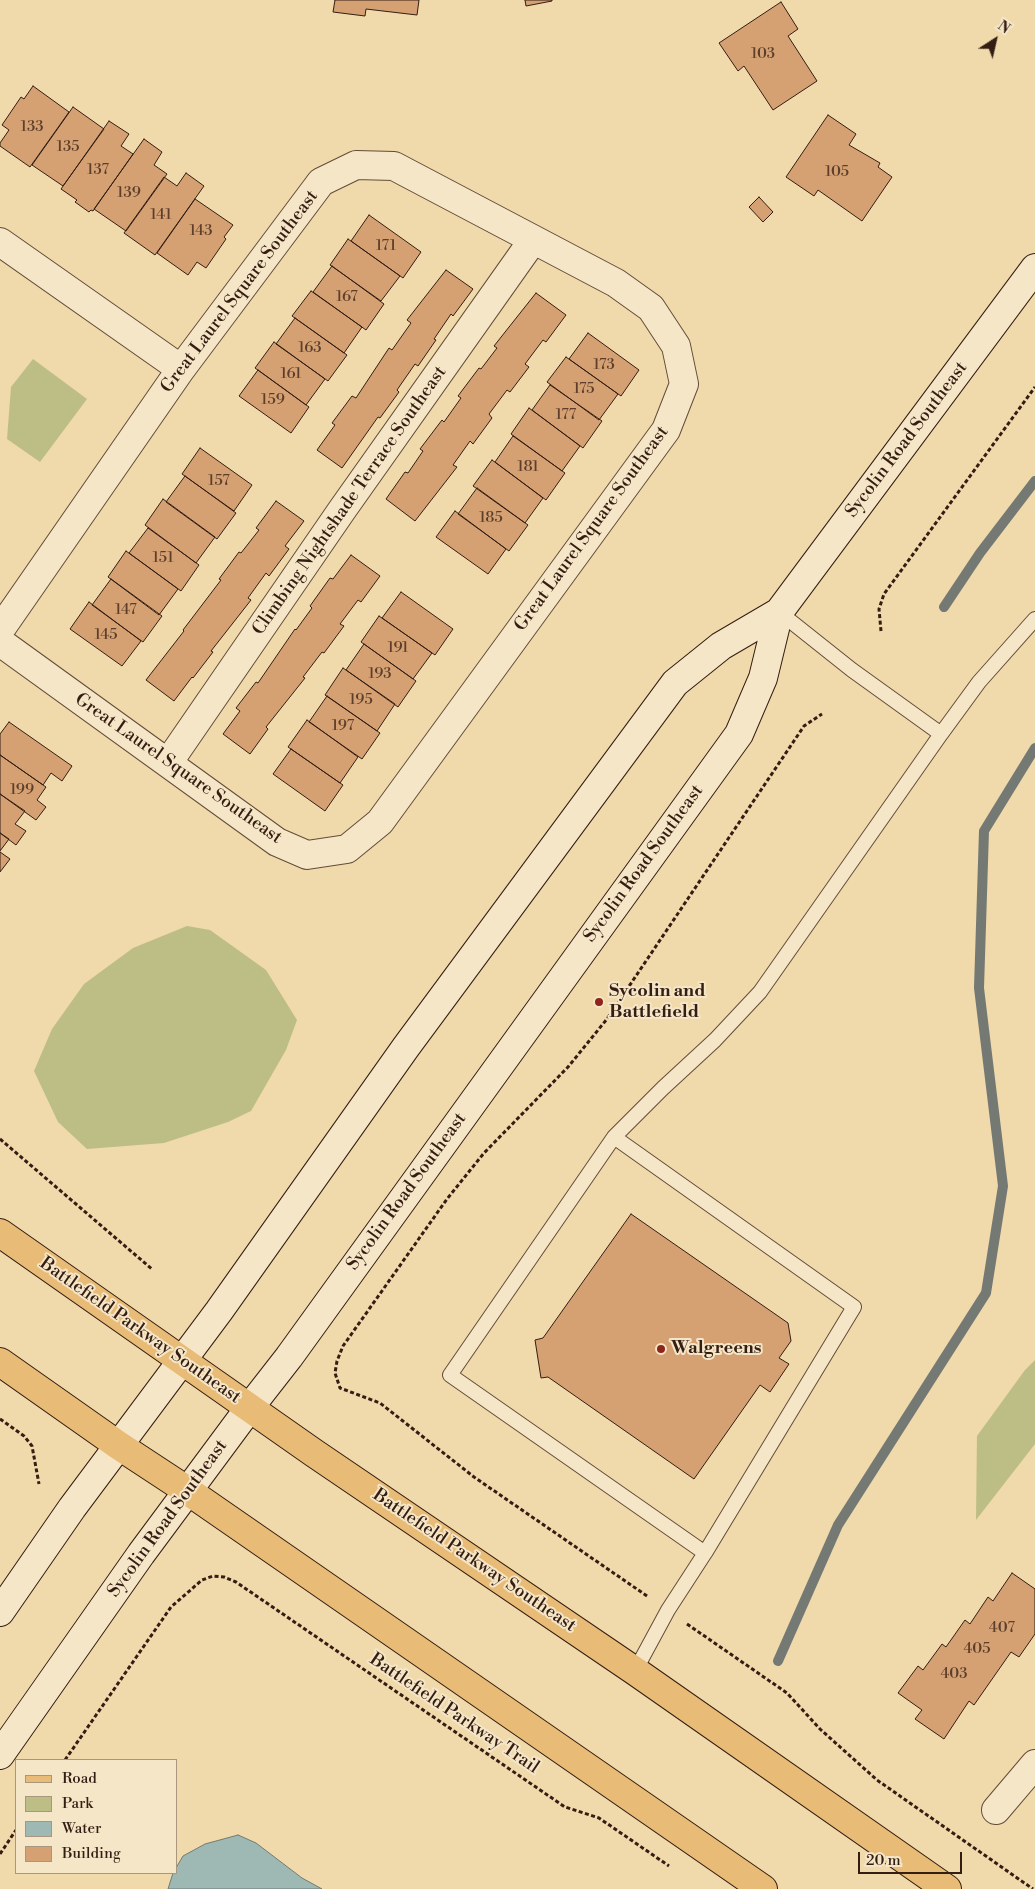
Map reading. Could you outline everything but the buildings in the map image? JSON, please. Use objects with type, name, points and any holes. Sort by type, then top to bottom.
[{"type":"main road","name":"Great Laurel Square Southeast","points":[[0,630],[181,369],[321,182],[356,165],[394,166],[616,283],[651,308],[676,346],[684,384],[666,430],[380,822],[347,849],[307,855],[277,842],[0,642]]},
{"type":"main road","name":"Climbing Nightshade Terrace Southeast","points":[[168,763],[342,510],[533,240]]},
{"type":"main road","points":[[0,242],[181,369]]},
{"type":"main road","name":"Sycolin Road Southeast","points":[[0,1612],[118,1445],[219,1311],[406,1047],[675,683],[721,646],[779,612],[1035,268]]},
{"type":"main road","name":"Sycolin Road Southeast","points":[[0,1755],[141,1554],[289,1357],[739,734],[763,678],[779,612]]},
{"type":"main road","name":"Battlefield Parkway Southeast","points":[[0,1233],[314,1453],[635,1671],[948,1889]]},
{"type":"main road","points":[[0,1362],[763,1889]]},
{"type":"main road","points":[[996,1810],[1035,1764]]},
{"type":"lane","points":[[779,612],[852,670],[941,734]]},
{"type":"lane","points":[[705,1553],[450,1375],[614,1137],[663,1088],[716,1040],[760,992],[979,682],[1035,619]]},
{"type":"lane","points":[[614,1137],[854,1307],[705,1553],[668,1610],[635,1671]]},
{"type":"path","points":[[881,631],[879,609],[884,594],[1035,387]]},
{"type":"path","points":[[822,714],[804,726],[607,1020],[568,1066],[484,1153],[459,1184],[342,1346],[337,1361],[336,1373],[340,1388],[380,1403],[474,1477],[787,1693],[820,1729],[877,1780],[1033,1889]]},
{"type":"path","points":[[0,1140],[153,1270]]},
{"type":"path","points":[[0,1419],[24,1436],[32,1446],[39,1484]]},
{"type":"path","name":"Battlefield Parkway Trail","points":[[66,1759],[171,1607],[202,1580],[212,1576],[224,1577],[236,1582],[565,1807],[599,1818],[671,1867]]},
{"type":"path","points":[[0,1854],[15,1832]]},
{"type":"green space","points":[[33,359],[87,399],[40,462],[7,439],[11,387]]},
{"type":"green space","points":[[187,926],[210,930],[266,970],[297,1020],[286,1050],[251,1111],[228,1122],[164,1143],[87,1149],[58,1122],[34,1071],[52,1029],[84,984],[133,948]]},
{"type":"green space","points":[[1035,1360],[1035,1444],[976,1520],[977,1436],[1025,1370]]},
{"type":"water","points":[[238,1835],[256,1843],[302,1878],[322,1889],[168,1889],[173,1874],[178,1874],[178,1865],[183,1856],[205,1844]]},
{"type":"waterway","points":[[944,607],[980,553],[1035,481]]},
{"type":"waterway","points":[[778,1661],[838,1525],[986,1293],[1003,1186],[979,988],[984,831],[1035,748]]},
{"type":"place","name":"Sycolin and Battlefield","points":[[599,1002]]},
{"type":"place","name":"Walgreens","points":[[661,1349]]}]
